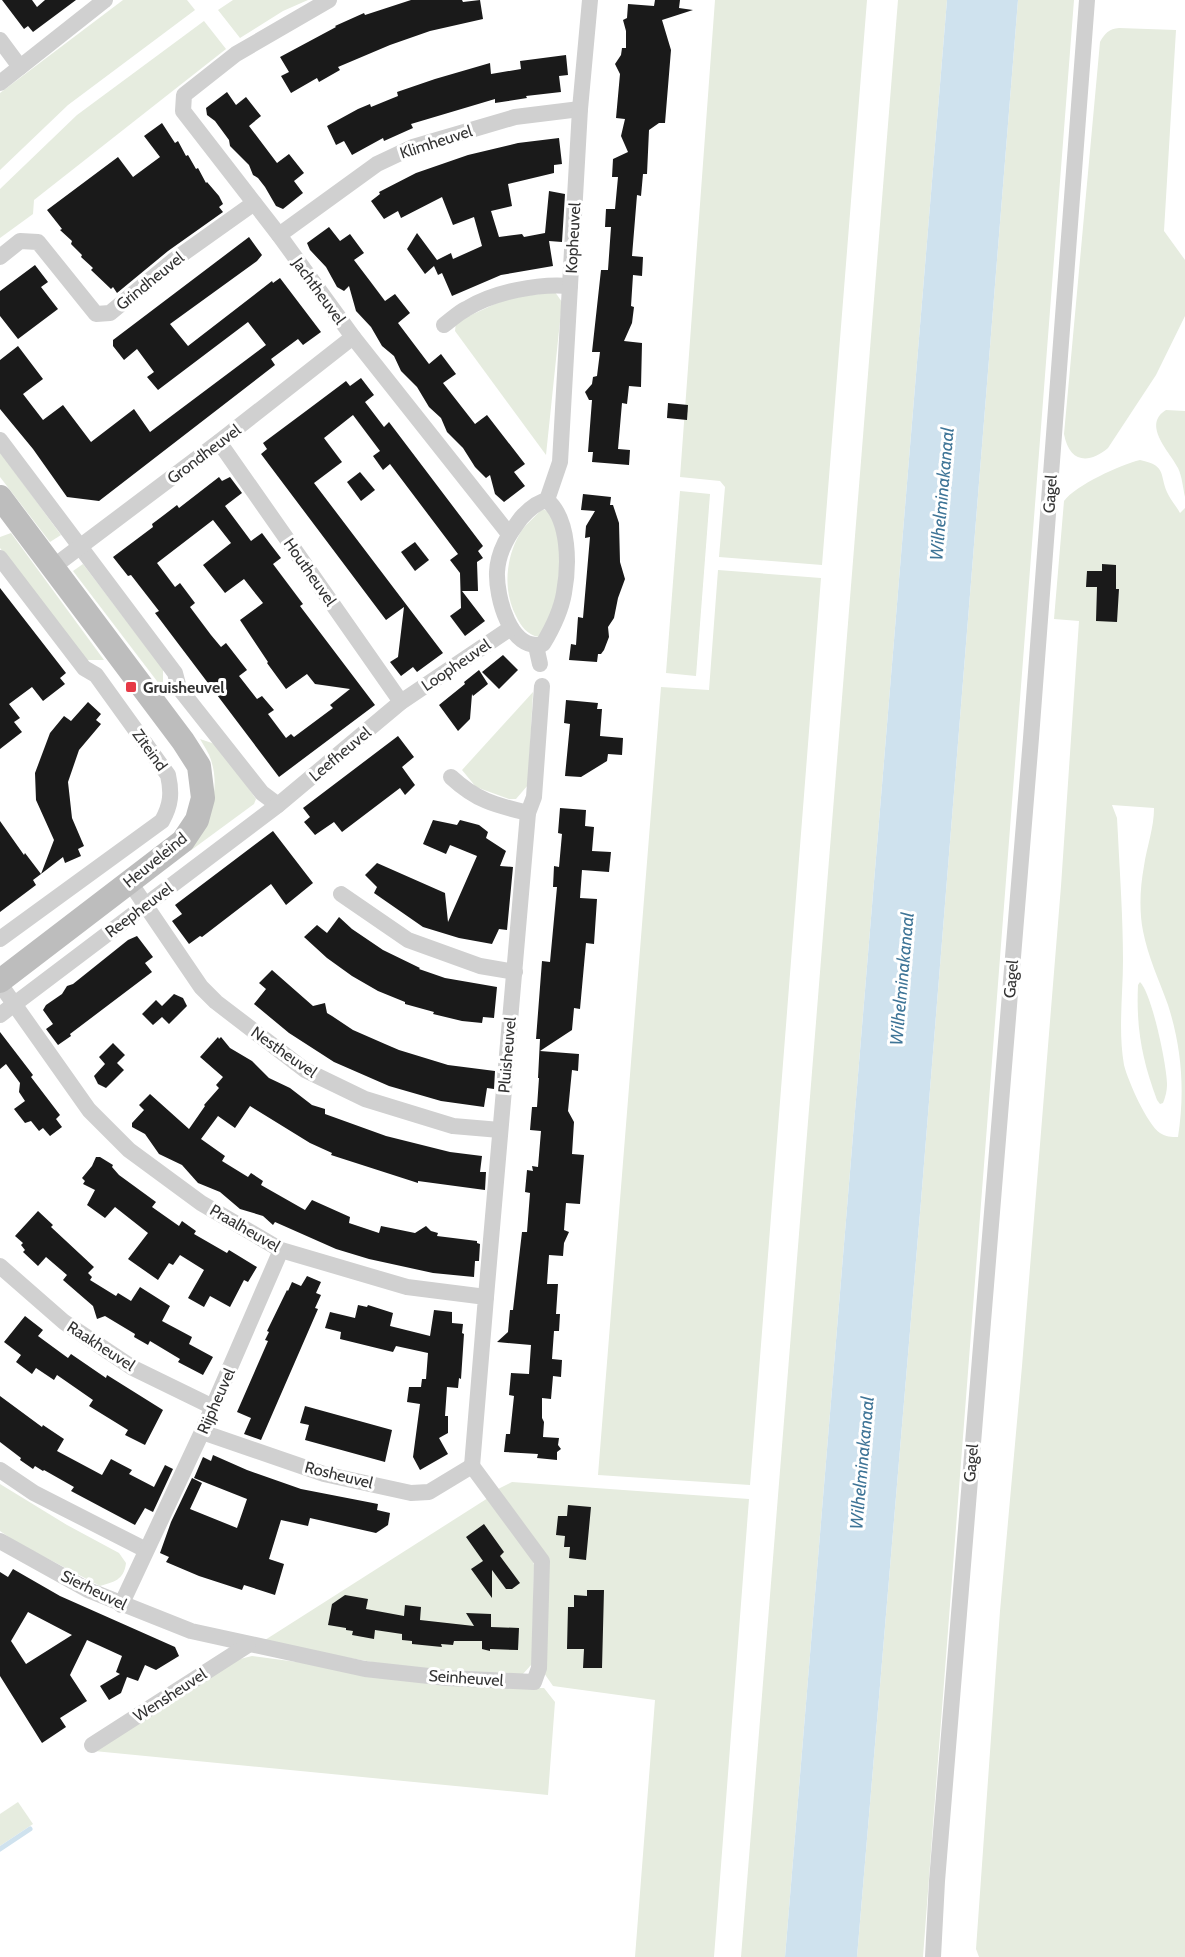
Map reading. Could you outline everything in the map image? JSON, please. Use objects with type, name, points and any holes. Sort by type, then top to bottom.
[{"type":"street","points":[[0,83],[105,0]]},
{"type":"street","name":"Jachtheuvel","points":[[328,0],[236,54],[184,95],[183,111],[279,235],[353,337],[508,534]]},
{"type":"street","name":"Kopheuvel","points":[[547,500],[560,462],[580,109],[590,0]]},
{"type":"street","name":"Gagel","points":[[933,1957],[937,1881],[1031,738],[1087,0]]},
{"type":"street","points":[[0,40],[20,67]]},
{"type":"street","name":"Klimheuvel","points":[[279,235],[377,164],[412,147],[515,117],[580,109]]},
{"type":"street","name":"Grindheuvel","points":[[0,257],[20,241],[38,242],[96,314],[110,313],[174,260],[254,203]]},
{"type":"street","points":[[444,325],[467,308],[488,299],[528,288],[570,286]]},
{"type":"street","name":"Grondheuvel","points":[[53,567],[353,337]]},
{"type":"street","points":[[0,440],[175,673],[179,688],[262,793],[278,805]]},
{"type":"street","name":"Houtheuvel","points":[[219,442],[401,702]]},
{"type":"street","points":[[547,500],[554,506],[563,529],[566,573],[564,595],[552,630],[543,644],[536,646],[527,644],[511,628],[503,612],[497,572],[508,534],[526,512],[541,501],[547,500]]},
{"type":"street","name":"Heuveleind","points":[[0,983],[183,841],[198,820],[203,798],[199,765],[183,741],[53,567],[4,509]]},
{"type":"street","name":"Ziteind","points":[[0,558],[84,668],[96,675],[168,775],[171,791],[170,808],[162,821],[0,939]]},
{"type":"street","name":"Loopheuvel","points":[[401,702],[511,628]]},
{"type":"street","points":[[536,646],[540,664]]},
{"type":"street","name":"Pluisheuvel","points":[[486,1297],[528,813],[534,797],[542,686]]},
{"type":"street","name":"Leefheuvel","points":[[278,805],[401,702]]},
{"type":"street","points":[[452,777],[467,792],[488,803],[528,813]]},
{"type":"street","name":"Reepheuvel","points":[[7,1010],[278,805]]},
{"type":"street","name":"Nestheuvel","points":[[129,881],[201,987],[216,1002],[305,1070],[365,1099],[453,1126],[500,1130]]},
{"type":"street","points":[[341,894],[408,940],[480,966],[515,972]]},
{"type":"street","name":"Praalheuvel","points":[[0,983],[7,1010],[89,1110],[129,1150],[201,1203],[281,1250],[407,1287],[486,1297]]},
{"type":"street","name":"Rijpheuvel","points":[[121,1605],[202,1432],[281,1250]]},
{"type":"street","name":"Raakheuvel","points":[[0,1266],[73,1329],[133,1368],[213,1407]]},
{"type":"street","points":[[472,1466],[486,1297]]},
{"type":"street","name":"Rosheuvel","points":[[202,1432],[324,1474],[411,1493],[429,1492],[472,1466]]},
{"type":"street","name":"Seinheuvel","points":[[191,1631],[365,1669],[447,1678],[534,1682],[539,1668],[542,1560],[472,1466]]},
{"type":"street","points":[[0,1470],[34,1493],[146,1551]]},
{"type":"street","name":"Sierheuvel","points":[[0,1542],[88,1590],[191,1631]]},
{"type":"street","name":"Wensheuvel","points":[[92,1746],[248,1645]]},
{"type":"shaded area","points":[[123,0],[187,0],[195,10],[68,105],[0,170],[0,93]]},
{"type":"shaded area","points":[[233,0],[308,0],[283,11],[240,38],[218,10]]},
{"type":"shaded area","points":[[715,0],[867,0],[822,565],[719,557],[725,487],[720,481],[680,477]]},
{"type":"shaded area","points":[[898,0],[947,0],[785,1957],[741,1957]]},
{"type":"shaded area","points":[[1018,0],[1074,0],[923,1957],[857,1957],[921,1201]]},
{"type":"shaded area","points":[[204,21],[226,49],[34,200],[33,214],[0,238],[0,189],[77,115]]},
{"type":"shaded area","points":[[1119,28],[1176,30],[1164,231],[1185,260],[1185,316],[1156,375],[1108,448],[1093,457],[1080,458],[1070,450],[1064,434],[1100,42],[1108,32]]},
{"type":"shaded area","points":[[555,292],[562,302],[546,455],[455,331],[456,322],[508,298]]},
{"type":"shaded area","points":[[1166,410],[1185,411],[1185,497],[1179,471],[1157,431],[1156,423],[1159,416]]},
{"type":"shaded area","points":[[0,452],[61,535],[50,542],[0,477]]},
{"type":"shaded area","points":[[1140,460],[1155,465],[1161,473],[1169,496],[1180,513],[1185,508],[1185,1957],[979,1957],[976,1949],[1000,1611],[1061,886],[1079,621],[1054,619],[1064,501],[1088,482]],"holes":[[[1112,805],[1154,808],[1142,882],[1141,915],[1148,950],[1173,1021],[1179,1054],[1182,1087],[1178,1137],[1162,1134],[1149,1121],[1129,1081],[1122,1052],[1122,913],[1117,818]]]},
{"type":"shaded area","points":[[680,491],[710,494],[696,676],[666,673]]},
{"type":"shaded area","points":[[542,509],[553,513],[561,563],[556,603],[550,622],[539,637],[525,630],[516,616],[509,595],[508,572],[512,550],[522,530]]},
{"type":"shaded area","points":[[11,533],[104,660],[84,660],[0,548],[0,537]]},
{"type":"shaded area","points":[[83,564],[163,669],[163,689],[73,571]]},
{"type":"shaded area","points":[[718,570],[821,578],[750,1485],[598,1475],[661,687],[709,690]]},
{"type":"shaded area","points":[[533,692],[528,785],[516,799],[509,799],[476,787],[462,770]]},
{"type":"shaded area","points":[[200,739],[218,745],[256,799],[254,804],[190,851],[207,819],[215,785],[211,760]]},
{"type":"shaded area","points":[[1140,982],[1145,989],[1154,1015],[1164,1063],[1167,1087],[1163,1103],[1160,1104],[1152,1085],[1141,1044],[1138,1015],[1138,985]]},
{"type":"shaded area","points":[[512,1482],[749,1499],[714,1957],[635,1957],[655,1700],[553,1686],[544,1673],[549,1561],[498,1489]]},
{"type":"shaded area","points":[[0,1484],[67,1525],[119,1553],[126,1563],[121,1577],[100,1586],[16,1542],[0,1531]]},
{"type":"shaded area","points":[[488,1498],[531,1556],[534,1565],[532,1664],[522,1675],[425,1670],[328,1654],[265,1640]]},
{"type":"shaded area","points":[[252,1656],[493,1688],[544,1688],[555,1702],[548,1795],[94,1751],[232,1661]]},
{"type":"shaded area","points":[[18,1802],[33,1824],[0,1846],[0,1814]]},
{"type":"water","name":"Wilhelminakanaal","points":[[947,0],[1018,0],[921,1201],[857,1957],[785,1957]]},
{"type":"building","points":[[2,0],[32,0],[37,7],[45,0],[76,0],[33,32],[28,26],[24,29]]},
{"type":"building","points":[[411,0],[462,0],[463,2],[480,0],[483,19],[430,31],[390,45],[338,67],[340,70],[319,82],[317,78],[291,93],[281,76],[289,72],[280,57],[335,26],[364,13],[365,15]]},
{"type":"building","points":[[655,0],[680,0],[679,8],[693,10],[662,20],[671,50],[665,123],[659,123],[649,130],[647,174],[643,174],[641,196],[637,195],[632,256],[643,257],[642,276],[633,275],[632,323],[624,341],[642,343],[641,387],[629,386],[627,404],[622,403],[618,449],[630,450],[629,465],[592,462],[593,452],[588,452],[592,400],[589,400],[585,392],[592,384],[593,377],[597,376],[600,352],[592,352],[601,270],[608,270],[611,227],[605,227],[606,209],[615,209],[618,177],[612,177],[613,159],[628,152],[621,136],[625,119],[616,118],[620,74],[615,64],[621,55],[622,48],[626,48],[626,31],[623,20],[627,18],[628,4],[654,6]]},
{"type":"building","points":[[566,55],[568,75],[559,76],[561,92],[526,96],[527,98],[495,103],[495,99],[411,124],[413,128],[384,141],[383,138],[352,155],[344,141],[336,145],[327,126],[358,109],[370,104],[371,107],[398,96],[397,92],[435,79],[490,63],[491,74],[521,69],[520,61]]},
{"type":"building","points":[[227,92],[236,105],[246,97],[261,116],[249,126],[277,163],[289,154],[304,173],[294,181],[303,193],[283,209],[276,206],[265,187],[253,175],[249,165],[230,146],[229,140],[215,121],[207,115],[206,108]]},
{"type":"building","points":[[162,123],[175,143],[178,141],[186,156],[188,155],[196,169],[198,168],[206,183],[219,196],[223,204],[219,207],[223,212],[168,251],[117,293],[113,287],[111,289],[91,270],[93,268],[81,257],[82,255],[71,244],[72,241],[60,230],[62,229],[47,210],[118,157],[133,177],[160,157],[144,136]]},
{"type":"building","points":[[559,138],[562,164],[554,165],[554,173],[508,184],[512,206],[491,211],[499,237],[522,234],[524,237],[545,233],[549,191],[565,194],[562,242],[549,241],[553,266],[501,275],[452,296],[442,273],[438,275],[434,266],[425,274],[407,249],[417,233],[437,260],[451,253],[453,259],[482,246],[474,217],[453,225],[442,197],[401,218],[398,211],[384,219],[371,201],[380,194],[379,192],[416,173],[468,155],[518,143]]},
{"type":"building","points":[[329,227],[340,241],[350,234],[364,253],[354,260],[385,301],[395,294],[410,313],[398,323],[429,364],[441,354],[456,374],[443,383],[475,424],[487,415],[525,464],[514,472],[525,486],[504,502],[495,494],[490,475],[486,478],[475,467],[463,448],[447,432],[441,418],[429,407],[417,387],[401,371],[394,356],[382,346],[371,327],[356,311],[349,286],[344,291],[337,287],[326,267],[310,250],[307,243]]},
{"type":"building","points":[[249,237],[262,255],[257,261],[170,324],[188,346],[272,281],[273,283],[280,278],[321,332],[303,345],[298,339],[271,359],[275,365],[99,501],[67,497],[33,449],[0,409],[0,360],[18,346],[43,379],[23,394],[43,420],[63,405],[91,442],[134,409],[150,432],[266,345],[248,322],[158,390],[147,377],[154,372],[137,349],[124,360],[113,346],[113,340]]},
{"type":"building","points":[[35,265],[48,282],[41,287],[58,309],[18,339],[0,316],[0,291]]},
{"type":"building","points":[[361,378],[374,395],[365,402],[384,427],[389,422],[483,546],[478,551],[483,558],[477,562],[478,591],[462,591],[485,621],[465,636],[450,616],[461,608],[460,573],[450,560],[458,554],[390,464],[383,470],[373,456],[380,451],[353,415],[324,438],[342,462],[314,483],[443,653],[417,672],[413,667],[401,676],[390,662],[398,657],[404,607],[386,620],[261,454],[267,449],[263,443],[346,381],[350,386]]},
{"type":"building","points":[[668,403],[688,405],[687,420],[667,418]]},
{"type":"building","points":[[360,472],[375,490],[361,501],[347,482]]},
{"type":"building","points":[[219,477],[222,481],[230,477],[242,493],[225,506],[251,541],[262,533],[281,558],[273,564],[303,604],[300,606],[375,705],[279,777],[155,613],[159,611],[131,575],[128,576],[113,557],[153,527],[152,524],[177,505],[179,508]],"holes":[[[213,520],[231,543],[203,565],[225,593],[244,579],[263,603],[240,620],[286,689],[307,674],[315,684],[350,689],[330,705],[333,708],[294,737],[291,734],[286,738],[268,714],[274,710],[262,696],[257,699],[239,676],[247,670],[226,643],[221,647],[190,607],[195,603],[180,583],[175,587],[157,563]]]},
{"type":"building","points":[[583,494],[611,497],[610,505],[613,505],[619,523],[620,562],[625,579],[614,618],[608,627],[609,637],[604,650],[598,654],[597,662],[569,660],[571,644],[576,645],[578,617],[583,618],[590,537],[585,538],[586,526],[595,511],[581,510]]},
{"type":"building","points":[[415,542],[429,560],[415,571],[401,552]]},
{"type":"building","points":[[1102,564],[1116,565],[1116,589],[1119,589],[1117,622],[1096,621],[1097,587],[1086,587],[1087,571],[1102,571]]},
{"type":"building","points":[[0,588],[66,673],[60,678],[65,684],[43,701],[32,687],[9,704],[20,718],[14,722],[22,732],[0,749]]},
{"type":"building","points":[[503,655],[518,670],[499,689],[482,672]]},
{"type":"building","points":[[479,670],[488,684],[473,696],[472,694],[470,719],[458,731],[439,705]]},
{"type":"building","points":[[566,700],[598,703],[597,709],[602,709],[600,736],[623,738],[622,755],[608,754],[607,761],[581,777],[565,776],[570,724],[564,723]]},
{"type":"building","points":[[88,702],[101,714],[96,720],[101,724],[79,750],[68,782],[72,818],[84,846],[78,849],[81,856],[65,863],[63,857],[41,874],[54,840],[36,800],[35,773],[50,733],[64,716],[71,721]]},
{"type":"building","points":[[398,736],[414,757],[402,767],[415,785],[405,795],[400,788],[342,832],[334,822],[315,835],[304,822],[310,817],[303,808]]},
{"type":"building","points":[[560,808],[586,810],[585,826],[594,827],[592,851],[611,852],[609,872],[582,870],[580,898],[597,899],[594,944],[586,943],[580,1009],[574,1008],[572,1030],[540,1051],[579,1054],[578,1071],[572,1070],[568,1111],[574,1122],[572,1154],[584,1155],[580,1204],[566,1203],[564,1230],[569,1232],[564,1243],[563,1256],[549,1255],[547,1284],[558,1284],[556,1314],[560,1314],[559,1331],[554,1331],[552,1359],[562,1360],[561,1377],[553,1376],[551,1399],[542,1398],[542,1418],[543,1437],[559,1438],[558,1445],[561,1449],[557,1452],[557,1460],[537,1458],[538,1454],[504,1452],[506,1434],[510,1434],[514,1396],[509,1395],[511,1373],[529,1374],[531,1345],[497,1342],[508,1332],[510,1310],[513,1310],[522,1232],[527,1232],[530,1193],[525,1192],[527,1170],[533,1171],[532,1166],[538,1167],[541,1131],[530,1130],[532,1107],[537,1107],[540,1039],[536,1039],[542,961],[550,962],[557,887],[553,887],[554,866],[559,867],[562,834],[558,833]]},
{"type":"building","points":[[433,820],[457,825],[460,820],[479,825],[488,832],[486,838],[506,851],[500,866],[513,867],[507,930],[499,929],[492,944],[459,938],[423,927],[374,893],[377,887],[365,875],[377,863],[445,893],[448,922],[477,856],[450,845],[446,854],[423,844]]},
{"type":"building","points":[[0,821],[24,855],[25,853],[41,874],[33,880],[36,885],[0,912]]},
{"type":"building","points":[[273,831],[313,883],[286,905],[271,884],[202,937],[200,936],[189,944],[172,921],[182,914],[175,905]]},
{"type":"building","points":[[339,917],[352,929],[383,950],[419,969],[445,978],[497,987],[494,1018],[483,1017],[482,1023],[433,1014],[434,1012],[405,1004],[352,976],[304,937],[317,925],[327,933]]},
{"type":"building","points":[[137,936],[153,957],[145,963],[152,972],[58,1045],[46,1029],[53,1024],[43,1010],[46,1005],[62,994],[67,986],[73,984],[128,940]]},
{"type":"building","points":[[272,970],[313,1006],[325,1003],[327,1013],[353,1030],[399,1050],[448,1065],[495,1071],[494,1089],[487,1088],[484,1107],[441,1101],[389,1086],[334,1062],[289,1033],[254,1004],[266,989],[259,983]]},
{"type":"building","points":[[174,994],[183,998],[187,1006],[169,1024],[162,1017],[153,1025],[142,1014],[156,1000],[162,1006]]},
{"type":"building","points":[[0,1032],[60,1115],[56,1119],[62,1127],[50,1136],[43,1128],[39,1131],[31,1121],[25,1123],[14,1109],[25,1101],[19,1092],[20,1083],[6,1064],[0,1069]]},
{"type":"building","points":[[218,1037],[219,1039],[221,1037],[230,1048],[252,1061],[269,1078],[290,1088],[312,1105],[325,1109],[325,1114],[386,1136],[450,1152],[482,1156],[480,1172],[486,1172],[485,1190],[418,1181],[418,1183],[331,1155],[332,1153],[310,1143],[250,1106],[235,1128],[218,1116],[201,1139],[225,1156],[222,1161],[248,1177],[251,1173],[263,1181],[261,1185],[305,1210],[312,1200],[350,1217],[349,1223],[379,1233],[381,1226],[415,1233],[426,1226],[438,1233],[437,1236],[477,1241],[480,1244],[479,1261],[475,1261],[474,1277],[433,1273],[369,1259],[336,1249],[275,1222],[273,1225],[263,1216],[240,1209],[220,1192],[198,1183],[182,1165],[159,1154],[145,1134],[132,1127],[132,1123],[144,1110],[139,1105],[150,1094],[189,1129],[204,1105],[219,1088],[216,1085],[223,1077],[200,1057]]},
{"type":"building","points":[[113,1043],[125,1055],[117,1063],[124,1070],[106,1088],[98,1084],[94,1076],[105,1064],[99,1057]]},
{"type":"building","points":[[96,1157],[113,1165],[112,1167],[119,1175],[156,1202],[152,1207],[179,1226],[182,1221],[196,1231],[194,1234],[227,1253],[229,1250],[257,1267],[248,1282],[244,1280],[230,1307],[210,1296],[204,1307],[188,1298],[204,1270],[180,1255],[173,1265],[169,1263],[158,1280],[128,1259],[148,1233],[115,1207],[105,1218],[87,1205],[95,1190],[83,1184],[85,1181],[82,1178]]},
{"type":"building","points":[[38,1211],[53,1225],[51,1227],[94,1267],[88,1273],[92,1277],[90,1280],[116,1296],[118,1293],[131,1301],[140,1287],[170,1306],[162,1321],[192,1337],[189,1344],[213,1357],[203,1375],[178,1362],[180,1359],[150,1341],[148,1345],[134,1337],[135,1334],[105,1316],[97,1319],[93,1306],[63,1280],[67,1275],[46,1257],[38,1266],[23,1252],[25,1250],[21,1245],[23,1243],[15,1236]]},
{"type":"building","points":[[307,1276],[321,1282],[316,1293],[321,1295],[315,1308],[318,1309],[261,1440],[244,1434],[251,1418],[237,1412],[268,1341],[265,1340],[269,1332],[267,1331],[287,1290],[292,1282],[301,1286]]},
{"type":"building","points":[[358,1305],[367,1307],[368,1305],[393,1313],[390,1326],[430,1336],[434,1310],[452,1312],[452,1323],[463,1324],[461,1379],[459,1378],[458,1388],[447,1387],[445,1416],[448,1416],[448,1433],[439,1438],[448,1454],[420,1470],[413,1457],[420,1404],[407,1402],[409,1387],[421,1387],[422,1379],[426,1379],[428,1353],[396,1346],[393,1352],[340,1339],[341,1332],[325,1328],[330,1312],[355,1318]]},
{"type":"building","points":[[25,1316],[43,1330],[38,1336],[68,1358],[71,1354],[106,1378],[107,1375],[163,1410],[145,1445],[125,1435],[128,1430],[89,1406],[93,1400],[57,1375],[54,1380],[36,1368],[32,1374],[16,1362],[21,1355],[4,1342]]},
{"type":"building","points":[[0,1396],[42,1427],[43,1425],[64,1439],[57,1451],[102,1475],[111,1459],[132,1470],[129,1474],[154,1487],[165,1465],[173,1469],[153,1512],[145,1508],[135,1525],[71,1491],[74,1487],[44,1470],[35,1466],[33,1469],[20,1460],[21,1458],[0,1442]]},
{"type":"building","points":[[305,1406],[392,1430],[385,1462],[305,1440],[309,1425],[300,1423]]},
{"type":"building","points":[[213,1455],[301,1489],[378,1504],[377,1510],[390,1513],[388,1525],[376,1533],[310,1518],[308,1526],[281,1520],[269,1559],[284,1564],[275,1595],[244,1585],[242,1590],[199,1576],[166,1562],[169,1557],[160,1553],[171,1522],[192,1478],[202,1483],[190,1509],[237,1528],[247,1499],[194,1478],[203,1457],[211,1461]]},
{"type":"building","points":[[568,1505],[591,1507],[586,1560],[569,1558],[570,1547],[564,1547],[565,1536],[556,1535],[558,1516],[567,1516]]},
{"type":"building","points":[[484,1524],[504,1552],[500,1556],[520,1583],[512,1589],[506,1589],[492,1570],[492,1598],[471,1569],[483,1561],[466,1537]]},
{"type":"building","points":[[13,1569],[60,1596],[175,1647],[179,1656],[156,1670],[145,1665],[138,1681],[127,1677],[121,1693],[109,1700],[100,1686],[120,1674],[116,1672],[122,1656],[87,1640],[70,1675],[87,1701],[60,1718],[66,1727],[42,1743],[0,1676],[0,1572],[8,1577]],"holes":[[[28,1612],[72,1635],[26,1664],[11,1641]]]},
{"type":"building","points":[[587,1590],[604,1590],[602,1668],[583,1668],[584,1649],[567,1649],[568,1607],[574,1607],[574,1595],[587,1596]]},
{"type":"building","points":[[345,1595],[368,1599],[366,1609],[404,1616],[405,1605],[421,1607],[420,1620],[474,1626],[466,1613],[491,1614],[491,1627],[519,1628],[518,1650],[482,1649],[482,1641],[454,1641],[453,1645],[441,1644],[442,1647],[412,1644],[412,1641],[402,1640],[402,1634],[375,1630],[374,1639],[352,1635],[353,1631],[346,1630],[346,1628],[328,1625],[332,1604]]},
{"type":"waterway","points":[[0,1849],[30,1829]]},
{"type":"place","name":"Gruisheuvel","points":[[131,687]]}]
